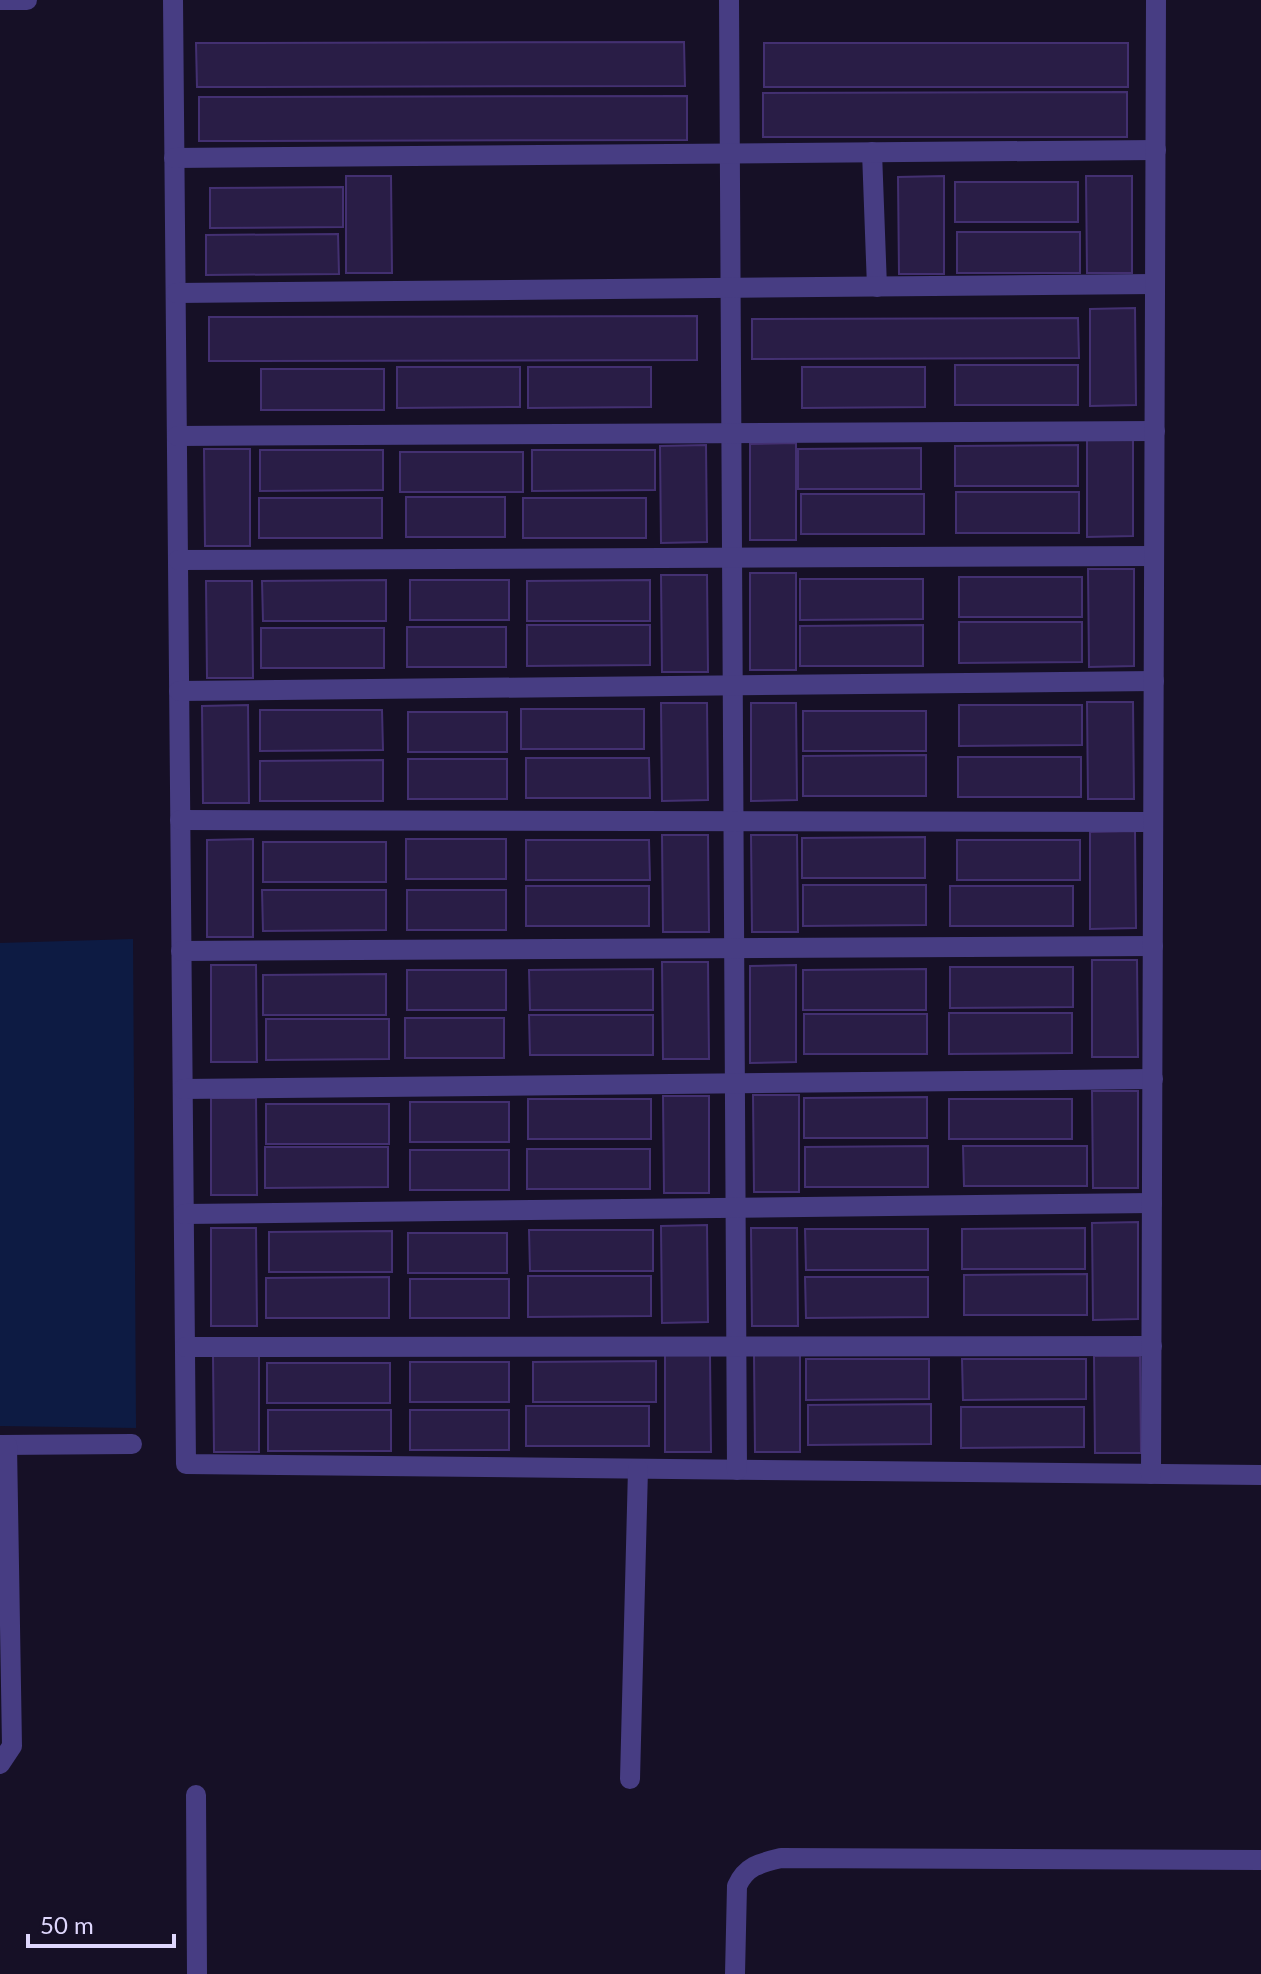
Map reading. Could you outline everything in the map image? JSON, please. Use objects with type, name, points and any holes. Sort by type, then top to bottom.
[{"type":"street","points":[[0,0],[27,0]]},
{"type":"street","points":[[173,0],[186,1464],[1257,1475]]},
{"type":"street","points":[[729,0],[737,1470]]},
{"type":"street","points":[[1151,1474],[1156,0]]},
{"type":"street","points":[[174,158],[1156,150]]},
{"type":"street","points":[[872,152],[877,287]]},
{"type":"street","points":[[176,293],[1155,284]]},
{"type":"street","points":[[177,436],[1155,431]]},
{"type":"street","points":[[178,560],[1154,556]]},
{"type":"street","points":[[179,691],[1154,681]]},
{"type":"street","points":[[180,820],[1153,822]]},
{"type":"street","points":[[181,951],[1153,946]]},
{"type":"street","points":[[183,1089],[1153,1079]]},
{"type":"street","points":[[184,1214],[1152,1203]]},
{"type":"street","points":[[185,1347],[1152,1346]]},
{"type":"street","points":[[0,1764],[12,1746],[5,1670],[3,1445],[132,1444]]},
{"type":"street","points":[[630,1779],[638,1469]]},
{"type":"street","points":[[196,1795],[197,1974]]},
{"type":"street","points":[[735,1974],[737,1886],[743,1873],[757,1864],[781,1858],[1261,1860]]},
{"type":"water","points":[[133,939],[136,1428],[0,1426],[0,943]]},
{"type":"building","points":[[684,42],[685,86],[197,87],[196,43]]},
{"type":"building","points":[[764,43],[1128,43],[1128,87],[764,87]]},
{"type":"building","points":[[1127,92],[1127,137],[763,137],[763,93]]},
{"type":"building","points":[[687,96],[687,140],[199,141],[199,97]]},
{"type":"building","points":[[346,176],[391,176],[392,273],[346,273]]},
{"type":"building","points":[[944,176],[944,274],[899,274],[898,177]]},
{"type":"building","points":[[1086,176],[1132,176],[1132,273],[1087,273]]},
{"type":"building","points":[[955,182],[1078,182],[1078,222],[955,222]]},
{"type":"building","points":[[343,187],[343,227],[210,228],[210,188]]},
{"type":"building","points":[[957,232],[1080,232],[1080,273],[957,273]]},
{"type":"building","points":[[338,234],[339,274],[206,275],[206,235]]},
{"type":"building","points":[[1135,308],[1136,405],[1090,406],[1090,309]]},
{"type":"building","points":[[697,316],[697,360],[209,361],[209,317]]},
{"type":"building","points":[[1078,318],[1079,358],[752,359],[752,319]]},
{"type":"building","points":[[955,365],[1078,365],[1078,405],[955,405]]},
{"type":"building","points":[[397,367],[520,367],[520,407],[397,408]]},
{"type":"building","points":[[528,367],[651,367],[651,407],[528,408]]},
{"type":"building","points":[[802,367],[925,367],[925,407],[802,408]]},
{"type":"building","points":[[261,369],[384,369],[384,410],[261,410]]},
{"type":"building","points":[[1133,439],[1133,536],[1087,537],[1087,440]]},
{"type":"building","points":[[796,443],[796,540],[750,540],[750,444]]},
{"type":"building","points":[[706,445],[707,542],[661,543],[660,446]]},
{"type":"building","points":[[1078,445],[1078,486],[955,486],[955,446]]},
{"type":"building","points":[[921,448],[921,489],[798,489],[798,449]]},
{"type":"building","points":[[204,449],[250,449],[250,546],[205,546]]},
{"type":"building","points":[[260,450],[383,450],[383,490],[260,491]]},
{"type":"building","points":[[532,450],[655,450],[655,490],[532,491]]},
{"type":"building","points":[[400,452],[523,452],[523,492],[400,492]]},
{"type":"building","points":[[956,492],[1079,492],[1079,533],[956,533]]},
{"type":"building","points":[[801,494],[924,494],[924,534],[801,534]]},
{"type":"building","points":[[406,497],[505,497],[505,537],[406,537]]},
{"type":"building","points":[[259,498],[382,498],[382,538],[259,538]]},
{"type":"building","points":[[523,498],[646,498],[646,538],[523,538]]},
{"type":"building","points":[[1088,569],[1134,569],[1134,666],[1089,667]]},
{"type":"building","points":[[750,573],[796,573],[796,670],[750,670]]},
{"type":"building","points":[[661,575],[707,575],[708,672],[662,672]]},
{"type":"building","points":[[959,577],[1082,577],[1082,617],[959,617]]},
{"type":"building","points":[[800,579],[923,579],[923,619],[800,620]]},
{"type":"building","points":[[386,580],[386,621],[263,621],[262,581]]},
{"type":"building","points":[[410,580],[509,580],[509,620],[410,620]]},
{"type":"building","points":[[650,580],[650,621],[527,621],[527,581]]},
{"type":"building","points":[[206,581],[252,581],[253,678],[207,678]]},
{"type":"building","points":[[959,622],[1082,622],[1082,662],[959,663]]},
{"type":"building","points":[[527,625],[650,625],[650,665],[527,666]]},
{"type":"building","points":[[923,625],[923,666],[800,666],[800,626]]},
{"type":"building","points":[[407,627],[506,627],[506,667],[407,667]]},
{"type":"building","points":[[261,628],[384,628],[384,668],[261,668]]},
{"type":"building","points":[[1087,702],[1133,702],[1134,799],[1088,799]]},
{"type":"building","points":[[661,703],[707,703],[708,800],[662,801]]},
{"type":"building","points":[[751,703],[796,703],[797,800],[751,801]]},
{"type":"building","points":[[248,705],[249,803],[203,803],[202,706]]},
{"type":"building","points":[[959,705],[1082,705],[1082,745],[959,746]]},
{"type":"building","points":[[521,709],[644,709],[644,749],[521,749]]},
{"type":"building","points":[[260,710],[382,710],[383,750],[260,751]]},
{"type":"building","points":[[803,711],[926,711],[926,751],[803,751]]},
{"type":"building","points":[[408,712],[507,712],[507,752],[408,752]]},
{"type":"building","points":[[926,755],[926,796],[803,796],[803,756]]},
{"type":"building","points":[[958,757],[1081,757],[1081,797],[958,797]]},
{"type":"building","points":[[526,758],[649,758],[650,798],[526,798]]},
{"type":"building","points":[[408,759],[507,759],[507,799],[408,799]]},
{"type":"building","points":[[383,760],[383,801],[260,801],[260,761]]},
{"type":"building","points":[[1135,831],[1136,928],[1090,929],[1090,832]]},
{"type":"building","points":[[662,835],[708,835],[709,932],[663,932]]},
{"type":"building","points":[[751,835],[797,835],[798,932],[752,932]]},
{"type":"building","points":[[925,837],[925,878],[802,878],[802,838]]},
{"type":"building","points":[[253,839],[253,937],[207,937],[207,840]]},
{"type":"building","points":[[406,839],[506,839],[506,879],[406,879]]},
{"type":"building","points":[[526,840],[649,840],[650,880],[526,880]]},
{"type":"building","points":[[957,840],[1080,840],[1080,880],[957,880]]},
{"type":"building","points":[[263,842],[386,842],[386,882],[263,882]]},
{"type":"building","points":[[803,885],[926,885],[926,925],[803,926]]},
{"type":"building","points":[[526,886],[649,886],[649,926],[526,926]]},
{"type":"building","points":[[950,886],[1073,886],[1073,926],[950,926]]},
{"type":"building","points":[[262,890],[386,890],[386,930],[263,931]]},
{"type":"building","points":[[407,890],[506,890],[506,930],[407,930]]},
{"type":"building","points":[[1092,960],[1137,960],[1138,1057],[1092,1057]]},
{"type":"building","points":[[662,962],[708,962],[709,1059],[663,1059]]},
{"type":"building","points":[[211,965],[256,965],[257,1062],[211,1062]]},
{"type":"building","points":[[796,965],[796,1062],[750,1063],[750,966]]},
{"type":"building","points":[[950,967],[1073,967],[1073,1007],[950,1008]]},
{"type":"building","points":[[653,969],[653,1010],[530,1010],[529,970]]},
{"type":"building","points":[[926,969],[926,1010],[803,1010],[803,970]]},
{"type":"building","points":[[407,970],[506,970],[506,1010],[407,1010]]},
{"type":"building","points":[[386,974],[386,1015],[263,1015],[263,975]]},
{"type":"building","points":[[949,1013],[1072,1013],[1072,1053],[949,1054]]},
{"type":"building","points":[[804,1014],[927,1014],[927,1054],[804,1054]]},
{"type":"building","points":[[529,1015],[653,1015],[653,1055],[530,1055]]},
{"type":"building","points":[[405,1018],[504,1018],[504,1058],[405,1058]]},
{"type":"building","points":[[266,1019],[389,1019],[389,1059],[266,1060]]},
{"type":"building","points":[[1092,1091],[1138,1091],[1138,1188],[1093,1188]]},
{"type":"building","points":[[753,1095],[799,1095],[799,1192],[754,1192]]},
{"type":"building","points":[[663,1096],[709,1096],[709,1193],[664,1193]]},
{"type":"building","points":[[927,1097],[927,1138],[804,1138],[804,1098]]},
{"type":"building","points":[[211,1098],[256,1098],[257,1195],[211,1195]]},
{"type":"building","points":[[528,1099],[651,1099],[651,1139],[528,1139]]},
{"type":"building","points":[[949,1099],[1072,1099],[1072,1139],[949,1139]]},
{"type":"building","points":[[410,1102],[509,1102],[509,1142],[410,1142]]},
{"type":"building","points":[[266,1104],[389,1104],[389,1144],[266,1144]]},
{"type":"building","points":[[928,1146],[928,1187],[805,1187],[805,1147]]},
{"type":"building","points":[[963,1146],[1087,1146],[1087,1186],[964,1186]]},
{"type":"building","points":[[265,1147],[388,1147],[388,1187],[265,1188]]},
{"type":"building","points":[[527,1149],[650,1149],[650,1189],[527,1189]]},
{"type":"building","points":[[410,1150],[509,1150],[509,1190],[410,1190]]},
{"type":"building","points":[[1138,1222],[1138,1319],[1093,1320],[1092,1223]]},
{"type":"building","points":[[707,1225],[708,1322],[662,1323],[661,1226]]},
{"type":"building","points":[[211,1228],[256,1228],[257,1326],[211,1326]]},
{"type":"building","points":[[751,1228],[797,1228],[798,1326],[752,1326]]},
{"type":"building","points":[[1085,1228],[1085,1269],[962,1269],[962,1229]]},
{"type":"building","points":[[805,1229],[928,1229],[928,1270],[806,1270]]},
{"type":"building","points":[[529,1230],[653,1230],[653,1271],[530,1271]]},
{"type":"building","points":[[392,1231],[392,1272],[269,1272],[269,1232]]},
{"type":"building","points":[[408,1233],[507,1233],[507,1273],[408,1273]]},
{"type":"building","points":[[1087,1274],[1087,1315],[964,1315],[964,1275]]},
{"type":"building","points":[[528,1276],[651,1276],[651,1316],[528,1317]]},
{"type":"building","points":[[389,1277],[389,1318],[266,1318],[266,1278]]},
{"type":"building","points":[[805,1277],[928,1277],[928,1317],[806,1318]]},
{"type":"building","points":[[410,1279],[509,1279],[509,1318],[410,1318]]},
{"type":"building","points":[[213,1355],[259,1355],[259,1452],[214,1452]]},
{"type":"building","points":[[665,1355],[710,1355],[711,1452],[665,1452]]},
{"type":"building","points":[[754,1355],[800,1355],[800,1452],[755,1452]]},
{"type":"building","points":[[1094,1356],[1140,1356],[1141,1453],[1095,1453]]},
{"type":"building","points":[[806,1359],[929,1359],[929,1399],[806,1400]]},
{"type":"building","points":[[962,1359],[1086,1359],[1086,1399],[963,1400]]},
{"type":"building","points":[[656,1361],[656,1402],[533,1402],[533,1362]]},
{"type":"building","points":[[410,1362],[509,1362],[509,1402],[410,1402]]},
{"type":"building","points":[[267,1363],[390,1363],[390,1403],[267,1403]]},
{"type":"building","points":[[931,1404],[931,1444],[808,1445],[808,1405]]},
{"type":"building","points":[[526,1406],[649,1406],[649,1446],[526,1446]]},
{"type":"building","points":[[961,1407],[1084,1407],[1084,1447],[961,1448]]},
{"type":"building","points":[[268,1410],[391,1410],[391,1451],[268,1451]]},
{"type":"building","points":[[410,1410],[509,1410],[509,1450],[410,1450]]}]
